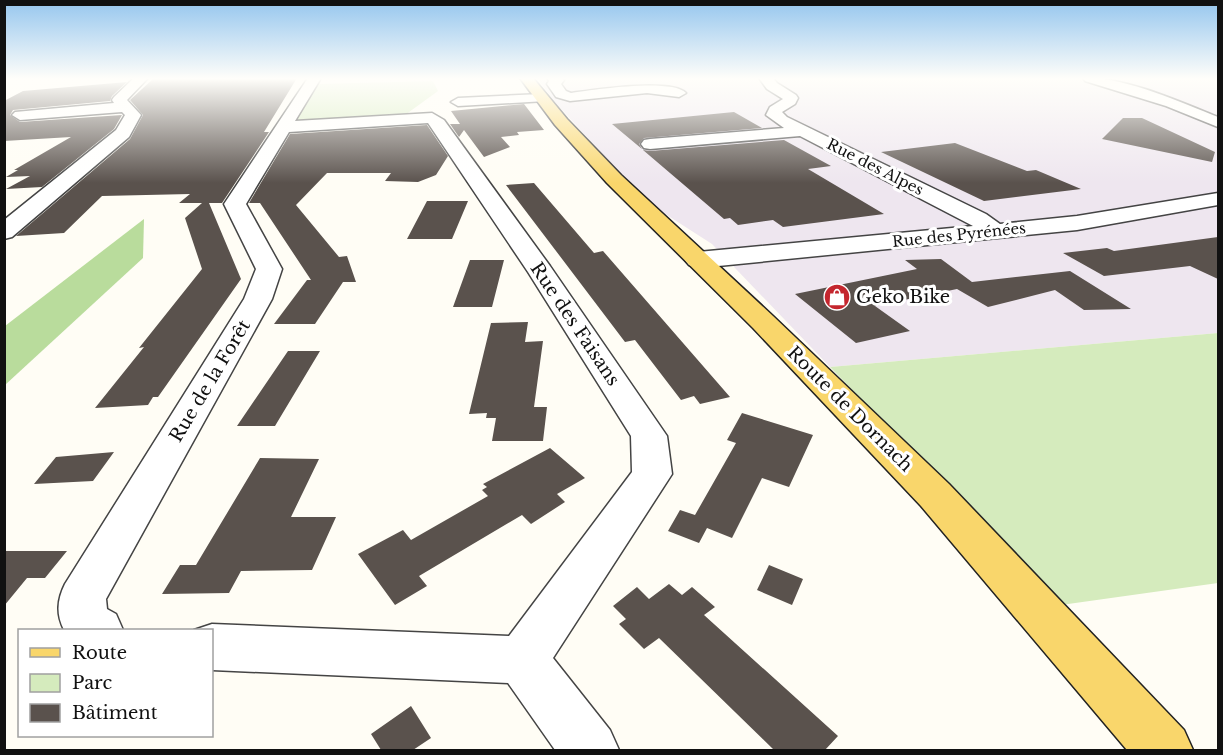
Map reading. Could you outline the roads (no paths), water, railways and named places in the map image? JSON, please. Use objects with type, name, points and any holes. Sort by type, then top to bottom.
[{"type":"main road","name":"Route de Dornach","points":[[562,113],[614,179],[763,322],[934,495],[1164,750]]},
{"type":"street","points":[[20,116],[52,113]]},
{"type":"street","points":[[4,232],[123,134],[133,115],[131,113]]},
{"type":"street","points":[[284,127],[292,113]]},
{"type":"street","points":[[284,127],[432,118],[435,113]]},
{"type":"street","name":"Rue des Alpes","points":[[774,113],[804,131],[978,219],[996,231]]},
{"type":"street","points":[[1196,113],[1218,122]]},
{"type":"street","name":"Rue des Faisans","points":[[432,118],[438,123],[541,272],[649,435],[652,474],[522,660]]},
{"type":"street","name":"Rue de la Forêt","points":[[97,629],[84,620],[82,598],[258,299],[269,269],[235,204],[284,127]]},
{"type":"street","points":[[650,144],[804,131]]},
{"type":"street","name":"Rue des Pyrénées","points":[[698,260],[759,256],[1077,223],[1185,207],[1218,199]]},
{"type":"street","points":[[741,235],[759,256]]},
{"type":"street","points":[[213,647],[522,660],[590,750]]},
{"type":"place","name":"Geko Bike","points":[[837,297]]}]
